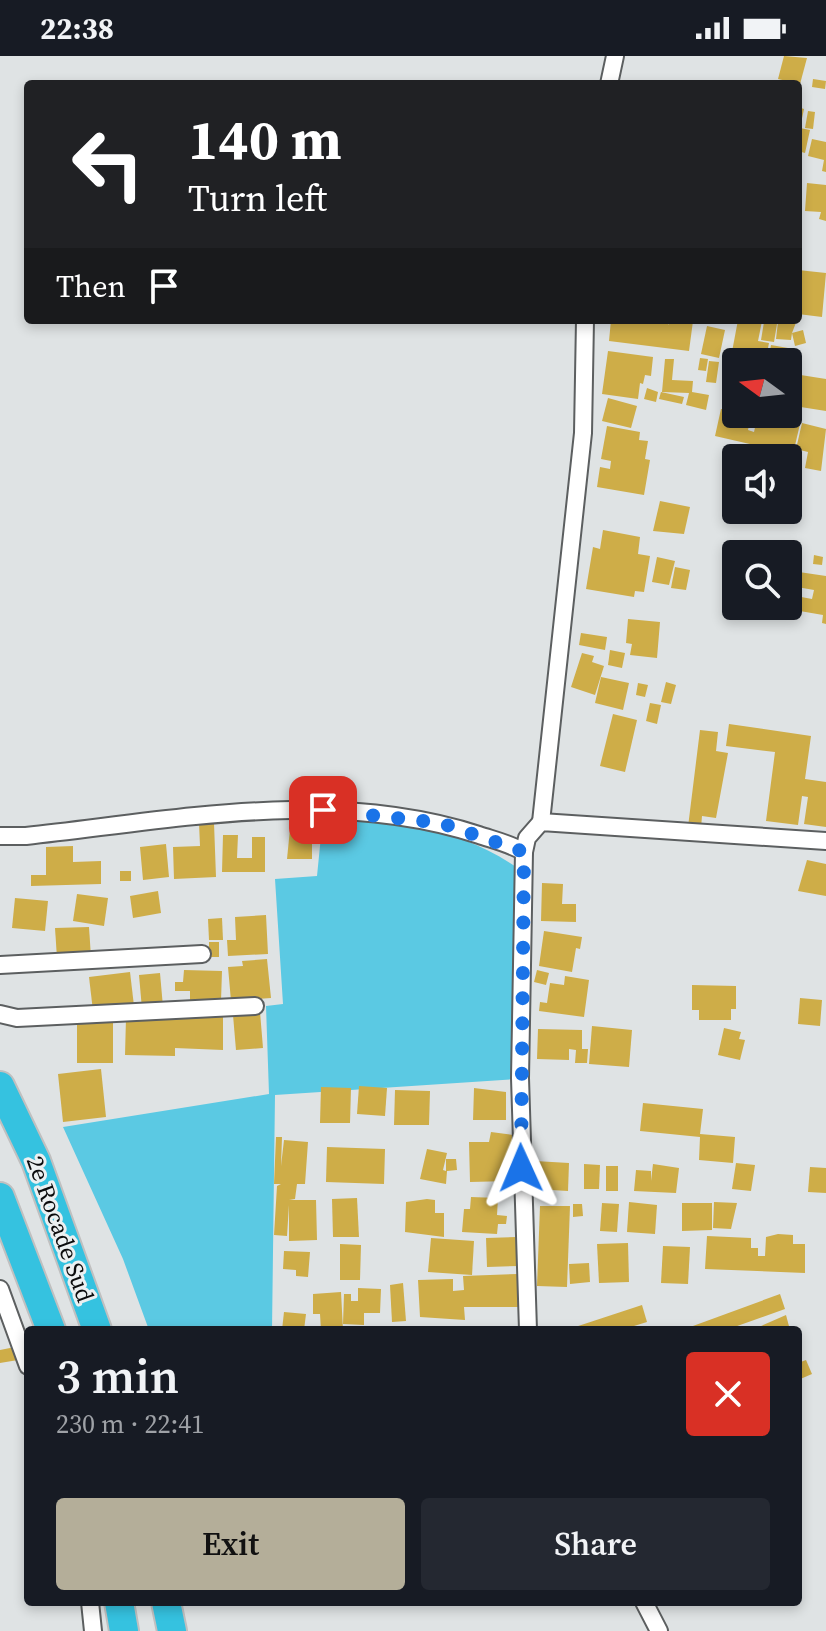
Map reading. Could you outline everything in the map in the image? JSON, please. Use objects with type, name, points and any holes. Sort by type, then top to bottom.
[{"type":"highway","name":"2e Rocade Sud","points":[[0,1086],[36,1161],[96,1326]]},
{"type":"highway","name":"2e Rocade Sud","points":[[0,1197],[49,1326]]},
{"type":"highway","points":[[120,1606],[124,1631]]},
{"type":"highway","points":[[167,1606],[172,1631]]},
{"type":"street","points":[[610,80],[615,56]]},
{"type":"street","points":[[528,1326],[520,1078],[524,852],[527,838],[541,822],[583,433],[585,324]]},
{"type":"street","points":[[0,836],[26,836],[247,811],[323,810],[441,823],[524,852]]},
{"type":"street","points":[[541,822],[826,841]]},
{"type":"street","points":[[0,965],[202,954]]},
{"type":"street","points":[[0,1014],[17,1018],[255,1006]]},
{"type":"street","points":[[0,1289],[24,1355]]},
{"type":"street","points":[[90,1606],[93,1631]]},
{"type":"street","points":[[646,1606],[659,1631]]},
{"type":"shaded area","points":[[323,816],[401,825],[449,835],[496,855],[519,869],[516,1079],[275,1095],[272,1326],[148,1326],[123,1259],[63,1127],[269,1094],[266,1006],[283,1004],[275,879],[317,876]]},
{"type":"building","points":[[784,56],[807,58],[801,80],[778,79]]},
{"type":"building","points":[[813,79],[826,81],[825,89],[812,87]]},
{"type":"building","points":[[808,111],[815,112],[813,129],[805,128]]},
{"type":"building","points":[[802,128],[810,130],[805,153],[802,152]]},
{"type":"building","points":[[812,139],[826,142],[826,172],[822,171],[824,160],[808,156]]},
{"type":"building","points":[[807,183],[826,185],[826,221],[819,219],[821,212],[805,211]]},
{"type":"building","points":[[802,270],[826,273],[822,317],[802,314]]},
{"type":"building","points":[[611,324],[693,324],[689,351],[609,341]]},
{"type":"building","points":[[737,324],[761,324],[758,341],[769,343],[768,348],[733,348]]},
{"type":"building","points":[[764,324],[777,324],[774,342],[761,340]]},
{"type":"building","points":[[778,324],[795,324],[791,340],[776,339]]},
{"type":"building","points":[[707,326],[725,330],[719,358],[701,354]]},
{"type":"building","points":[[803,330],[806,343],[795,346],[792,333]]},
{"type":"building","points":[[608,351],[653,357],[651,376],[645,375],[643,384],[640,383],[638,399],[602,394]]},
{"type":"building","points":[[700,358],[708,359],[706,371],[698,370]]},
{"type":"building","points":[[665,359],[674,359],[672,380],[693,381],[692,392],[709,395],[706,410],[686,405],[689,393],[662,392]]},
{"type":"building","points":[[709,361],[719,362],[716,383],[706,382]]},
{"type":"building","points":[[802,375],[826,379],[826,411],[802,407]]},
{"type":"building","points":[[647,388],[658,392],[656,402],[644,399]]},
{"type":"building","points":[[661,392],[684,397],[682,404],[659,399]]},
{"type":"building","points":[[608,398],[637,406],[631,428],[602,421]]},
{"type":"building","points":[[721,409],[722,428],[748,428],[754,432],[755,428],[799,428],[795,444],[750,444],[715,436]]},
{"type":"building","points":[[802,423],[826,429],[821,471],[805,468],[808,452],[802,450],[802,444],[797,444]]},
{"type":"building","points":[[607,426],[640,432],[639,440],[648,441],[645,459],[650,460],[644,495],[597,487],[600,467],[610,469],[611,461],[601,459]]},
{"type":"building","points":[[660,501],[690,507],[684,534],[653,531]]},
{"type":"building","points":[[603,530],[640,537],[638,554],[650,556],[644,592],[635,591],[634,597],[586,589],[593,547],[600,549]]},
{"type":"building","points":[[814,555],[823,557],[822,565],[813,564]]},
{"type":"building","points":[[657,557],[675,561],[669,585],[652,582]]},
{"type":"building","points":[[675,567],[690,570],[686,590],[671,588]]},
{"type":"building","points":[[802,572],[826,576],[826,624],[822,623],[823,615],[802,611],[802,597],[812,599],[814,590],[802,588]]},
{"type":"building","points":[[628,619],[660,622],[657,658],[630,655],[632,644],[626,643]]},
{"type":"building","points":[[581,633],[607,637],[605,650],[579,645]]},
{"type":"building","points":[[610,650],[625,653],[622,668],[608,665]]},
{"type":"building","points":[[582,653],[594,656],[592,662],[604,666],[595,695],[571,687]]},
{"type":"building","points":[[601,677],[629,683],[623,710],[595,703]]},
{"type":"building","points":[[666,682],[676,685],[671,704],[661,702]]},
{"type":"building","points":[[638,683],[648,685],[645,697],[636,695]]},
{"type":"building","points":[[650,703],[661,705],[657,724],[646,721]]},
{"type":"building","points":[[613,714],[637,720],[625,772],[600,766]]},
{"type":"building","points":[[729,724],[811,736],[805,779],[826,782],[826,827],[804,824],[808,797],[802,796],[798,825],[766,821],[775,752],[726,746]]},
{"type":"building","points":[[700,730],[718,732],[716,751],[728,753],[716,818],[702,816],[701,828],[688,827]]},
{"type":"building","points":[[291,819],[312,819],[312,859],[287,859]]},
{"type":"building","points":[[199,823],[214,823],[216,877],[174,879],[173,847],[200,846]]},
{"type":"building","points":[[223,835],[238,835],[237,858],[252,858],[252,837],[265,837],[265,872],[222,872]]},
{"type":"building","points":[[166,844],[169,877],[143,880],[140,847]]},
{"type":"building","points":[[73,846],[73,862],[101,861],[101,884],[31,886],[31,875],[46,875],[46,847]]},
{"type":"building","points":[[807,860],[826,864],[826,896],[798,891]]},
{"type":"building","points":[[120,871],[131,871],[131,881],[120,881]]},
{"type":"building","points":[[542,883],[563,884],[562,904],[576,904],[576,922],[541,921]]},
{"type":"building","points":[[158,891],[161,913],[133,918],[130,896]]},
{"type":"building","points":[[77,894],[108,898],[104,926],[73,921]]},
{"type":"building","points":[[15,898],[48,901],[45,931],[12,928]]},
{"type":"building","points":[[266,915],[268,954],[228,956],[227,940],[236,940],[235,917]]},
{"type":"building","points":[[222,918],[223,940],[209,940],[208,919]]},
{"type":"building","points":[[89,927],[91,957],[57,958],[55,928]]},
{"type":"building","points":[[544,931],[582,937],[580,949],[576,948],[572,972],[539,966]]},
{"type":"building","points":[[209,942],[219,942],[219,957],[209,957]]},
{"type":"building","points":[[267,959],[271,998],[231,1001],[228,967],[243,966],[242,961]]},
{"type":"building","points":[[184,970],[222,971],[221,1001],[190,1000],[190,991],[175,991],[175,982],[183,982]]},
{"type":"building","points":[[537,970],[549,973],[546,985],[534,982]]},
{"type":"building","points":[[130,972],[134,1006],[93,1011],[89,977]]},
{"type":"building","points":[[160,973],[163,1007],[142,1009],[139,975]]},
{"type":"building","points":[[565,976],[589,980],[584,1017],[539,1011],[540,1002],[547,1003],[550,983],[564,985]]},
{"type":"building","points":[[692,985],[736,986],[736,1009],[731,1009],[731,1020],[699,1020],[699,1010],[692,1010]]},
{"type":"building","points":[[800,998],[822,1000],[820,1026],[798,1024]]},
{"type":"building","points":[[260,1012],[263,1048],[236,1050],[233,1015]]},
{"type":"building","points":[[223,1017],[223,1050],[175,1048],[175,1056],[125,1055],[126,1018]]},
{"type":"building","points":[[77,1023],[113,1023],[113,1063],[77,1063]]},
{"type":"building","points":[[592,1026],[632,1030],[629,1067],[589,1064]]},
{"type":"building","points":[[724,1028],[741,1032],[739,1039],[745,1040],[740,1060],[718,1055]]},
{"type":"building","points":[[538,1029],[582,1030],[582,1049],[588,1049],[587,1063],[575,1063],[576,1050],[569,1049],[569,1060],[537,1059]]},
{"type":"building","points":[[101,1069],[106,1117],[63,1122],[58,1074]]},
{"type":"building","points":[[359,1086],[387,1088],[385,1116],[357,1114]]},
{"type":"building","points":[[321,1087],[351,1088],[350,1123],[320,1123]]},
{"type":"building","points":[[474,1088],[506,1092],[506,1120],[473,1120]]},
{"type":"building","points":[[395,1090],[430,1091],[429,1125],[394,1125]]},
{"type":"building","points":[[643,1103],[703,1109],[700,1134],[735,1137],[733,1163],[699,1160],[700,1137],[640,1131]]},
{"type":"building","points":[[491,1132],[513,1135],[510,1159],[513,1159],[514,1181],[470,1182],[469,1142],[489,1142]]},
{"type":"building","points":[[276,1137],[282,1137],[281,1166],[284,1140],[308,1142],[305,1184],[297,1184],[295,1199],[289,1200],[316,1200],[317,1240],[289,1241],[289,1205],[287,1236],[274,1235],[277,1186],[281,1184],[274,1184]]},
{"type":"building","points":[[327,1147],[385,1149],[384,1184],[326,1182]]},
{"type":"building","points":[[427,1149],[447,1153],[443,1170],[446,1171],[446,1159],[456,1159],[457,1170],[447,1171],[446,1184],[420,1179]]},
{"type":"building","points":[[535,1161],[569,1163],[568,1191],[534,1189]]},
{"type":"building","points":[[736,1163],[755,1165],[751,1191],[732,1189]]},
{"type":"building","points":[[584,1164],[600,1165],[599,1189],[584,1189]]},
{"type":"building","points":[[653,1164],[679,1168],[676,1193],[634,1191],[636,1170],[651,1171],[651,1181]]},
{"type":"building","points":[[606,1166],[618,1166],[618,1191],[606,1191]]},
{"type":"building","points":[[810,1167],[826,1168],[826,1193],[808,1192]]},
{"type":"building","points":[[471,1197],[498,1198],[497,1215],[507,1216],[506,1224],[498,1224],[497,1234],[462,1232],[464,1209],[470,1209]]},
{"type":"building","points":[[357,1198],[359,1237],[333,1237],[332,1199]]},
{"type":"building","points":[[435,1200],[435,1213],[444,1213],[444,1237],[405,1232],[406,1202]]},
{"type":"building","points":[[629,1202],[657,1205],[655,1234],[627,1232]]},
{"type":"building","points":[[714,1202],[737,1203],[731,1229],[713,1228]]},
{"type":"building","points":[[602,1203],[619,1204],[617,1232],[600,1231]]},
{"type":"building","points":[[682,1203],[712,1203],[712,1230],[682,1231]]},
{"type":"building","points":[[573,1204],[582,1204],[583,1216],[573,1217]]},
{"type":"building","points":[[540,1206],[570,1206],[567,1287],[537,1286]]},
{"type":"building","points":[[793,1235],[793,1244],[805,1244],[805,1273],[705,1269],[707,1236],[751,1238],[751,1248],[758,1248],[758,1256],[765,1256],[766,1237]]},
{"type":"building","points":[[517,1237],[518,1266],[487,1267],[486,1238]]},
{"type":"building","points":[[431,1238],[474,1241],[472,1275],[428,1272]]},
{"type":"building","points":[[628,1243],[629,1282],[599,1283],[597,1244]]},
{"type":"building","points":[[340,1244],[361,1245],[360,1280],[340,1280]]},
{"type":"building","points":[[663,1246],[690,1247],[688,1284],[661,1283]]},
{"type":"building","points":[[284,1251],[310,1252],[308,1277],[296,1276],[296,1270],[283,1269]]},
{"type":"building","points":[[589,1263],[590,1282],[570,1284],[569,1264]]},
{"type":"building","points":[[518,1274],[520,1307],[464,1307],[465,1320],[420,1317],[418,1280],[453,1279],[453,1291],[464,1290],[463,1276]]},
{"type":"building","points":[[403,1283],[406,1321],[392,1322],[390,1285]]},
{"type":"building","points":[[358,1288],[381,1289],[380,1313],[364,1313],[364,1325],[343,1324],[344,1294],[351,1294],[351,1301],[358,1301]]},
{"type":"building","points":[[341,1292],[343,1326],[321,1326],[320,1314],[313,1314],[313,1294]]},
{"type":"building","points":[[780,1294],[785,1309],[737,1326],[693,1326]]},
{"type":"building","points":[[642,1305],[647,1322],[634,1326],[578,1326]]},
{"type":"building","points":[[284,1312],[306,1314],[304,1326],[282,1326]]},
{"type":"building","points":[[786,1315],[789,1326],[761,1326]]},
{"type":"building","points":[[15,1347],[18,1360],[0,1363],[0,1350]]},
{"type":"building","points":[[806,1360],[812,1374],[802,1378],[802,1362]]},
{"type":"route","points":[[323,810],[441,823],[524,852],[521,1168]]}]
